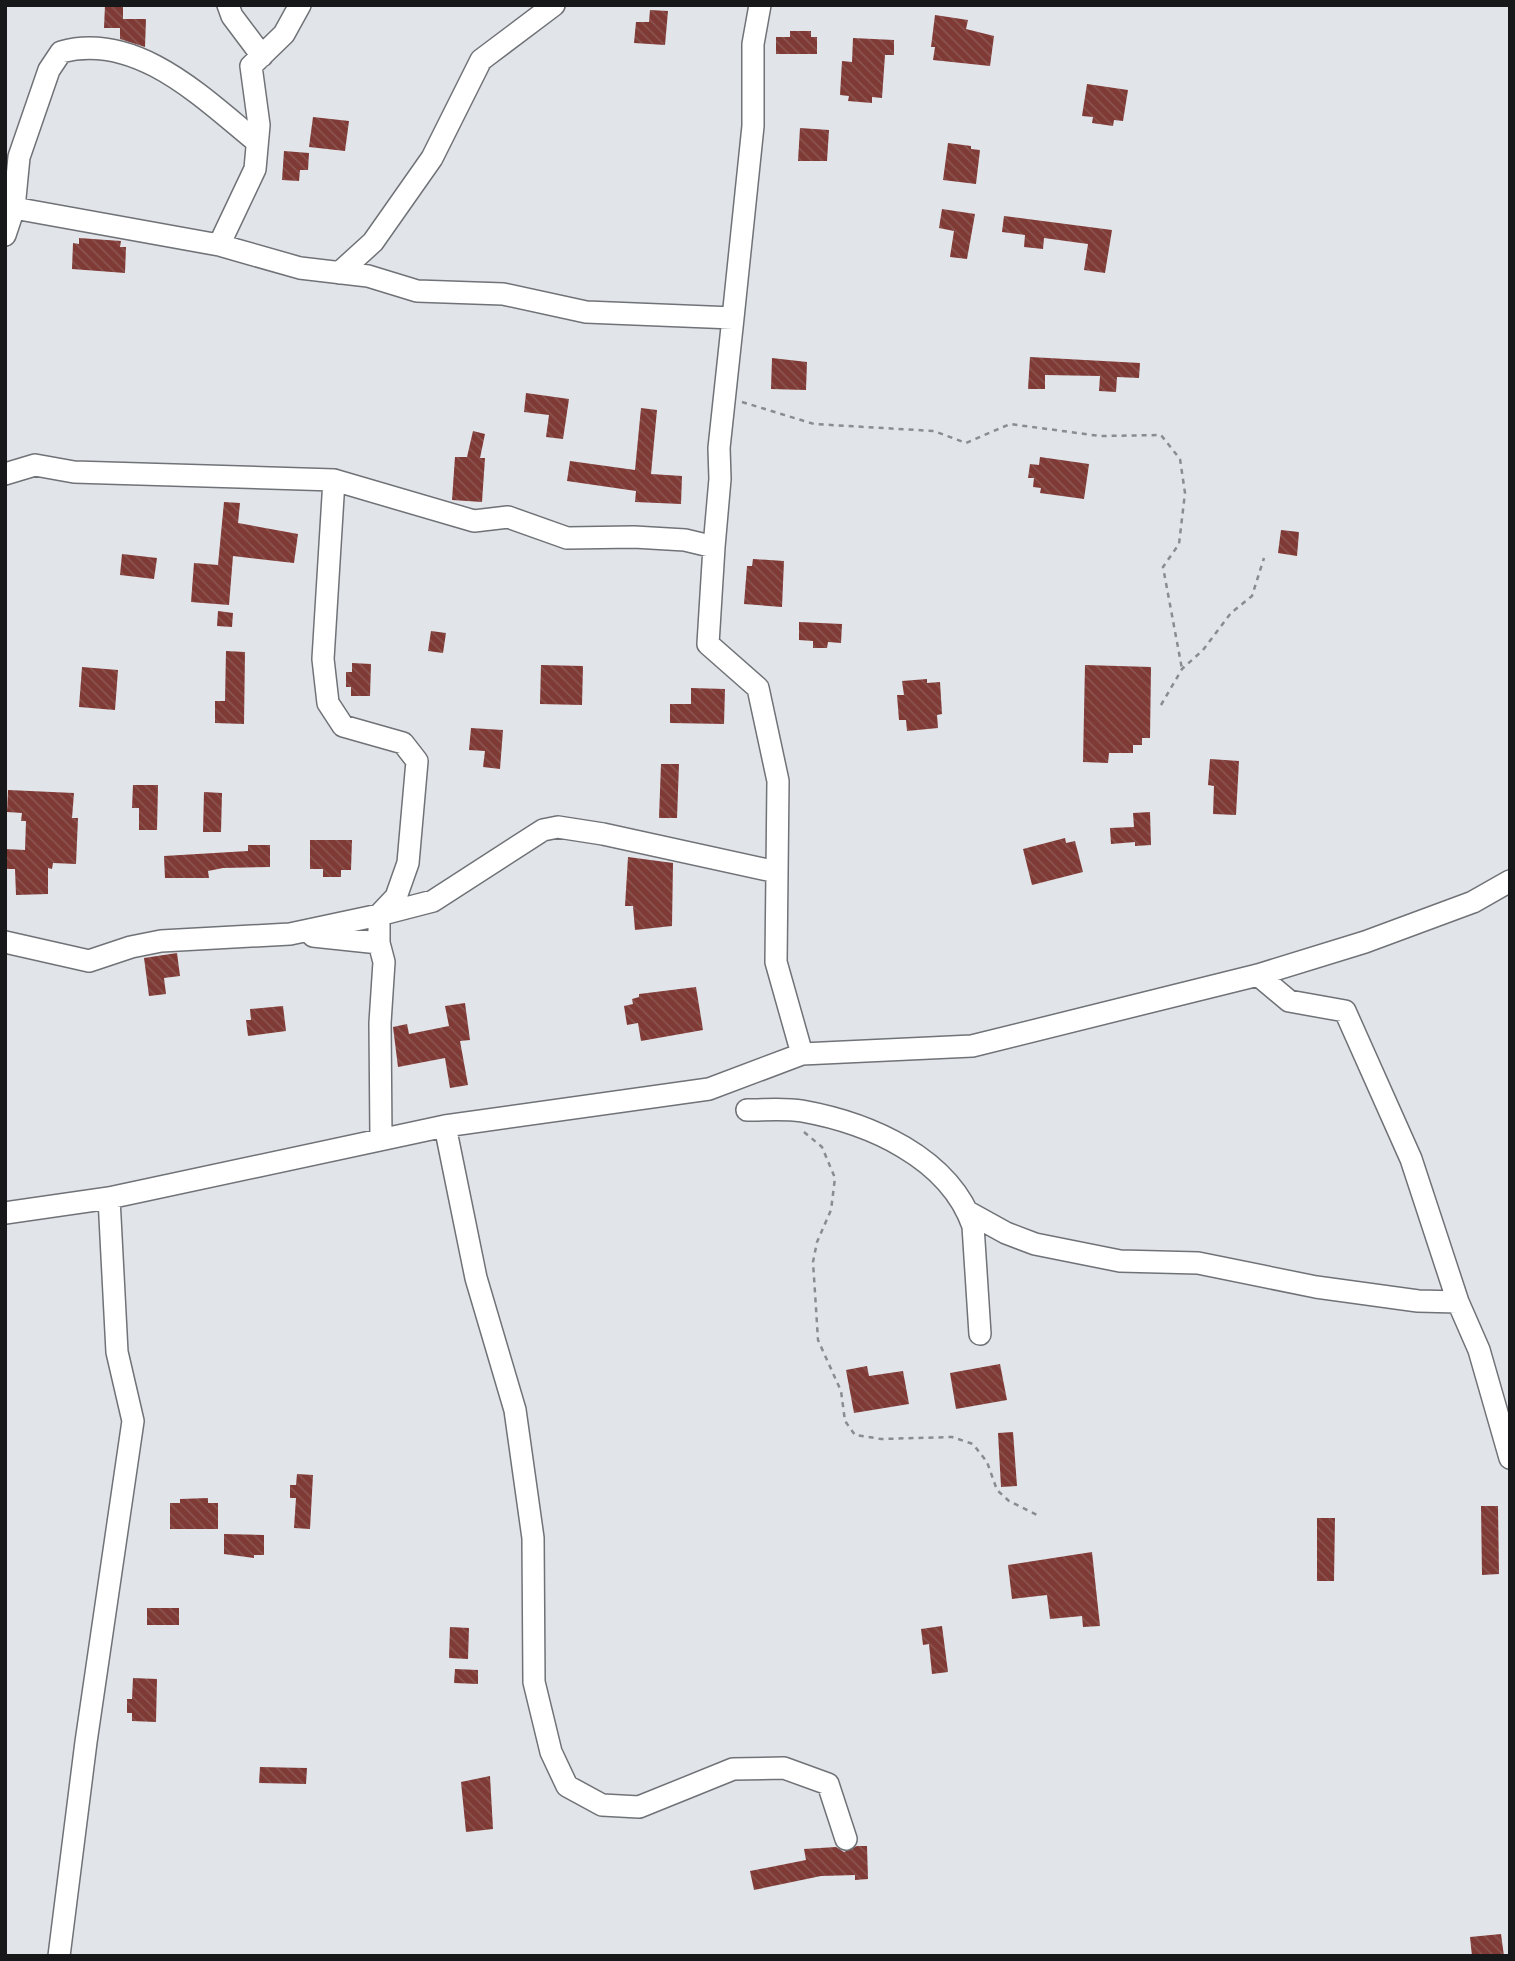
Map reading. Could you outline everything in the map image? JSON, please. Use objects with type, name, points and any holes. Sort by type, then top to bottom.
[{"type":"street","points":[[228,5],[232,16],[262,56]]},
{"type":"street","points":[[219,244],[255,169],[259,125],[251,66],[284,34],[300,5]]},
{"type":"street","points":[[339,272],[373,242],[432,158],[481,60],[554,5]]},
{"type":"street","points":[[760,5],[753,44],[753,126],[725,397],[708,644],[758,688],[778,781],[776,962],[802,1054]]},
{"type":"street","points":[[5,235],[19,157],[50,70],[61,52],[77,48],[119,53],[162,68],[257,142]]},
{"type":"street","points":[[10,207],[219,244],[300,268],[368,276],[417,291],[503,294],[586,312],[733,318]]},
{"type":"street","points":[[5,474],[35,466],[74,472],[334,480],[474,521],[508,517],[567,538],[635,537],[685,540],[714,547]]},
{"type":"street","points":[[334,480],[323,659],[328,703],[343,726],[404,743],[417,761],[408,863],[396,897],[379,915],[379,943],[384,962],[380,1023],[381,1139]]},
{"type":"street","points":[[290,934],[433,901],[543,831],[558,827],[603,834],[777,872]]},
{"type":"street","points":[[5,1213],[109,1198],[444,1126],[709,1089],[802,1054],[972,1046],[1258,975],[1377,937],[1473,901],[1510,881]]},
{"type":"street","points":[[5,942],[89,961],[131,947],[161,941],[290,934],[379,943]]},
{"type":"street","points":[[1258,975],[1289,1000],[1345,1011],[1411,1158],[1458,1302],[1479,1350],[1510,1458]]},
{"type":"street","points":[[747,1110],[801,1111],[901,1144],[937,1171],[968,1212],[1006,1233],[1035,1244],[1120,1261],[1198,1263],[1316,1287],[1418,1301],[1458,1302]]},
{"type":"street","points":[[444,1126],[477,1278],[514,1410],[533,1538],[534,1682],[551,1752],[567,1786],[602,1805],[639,1807],[733,1769],[784,1768],[828,1784],[846,1839]]},
{"type":"street","points":[[59,1956],[86,1742],[133,1421],[117,1352],[109,1198]]},
{"type":"street","points":[[968,1212],[976,1252],[980,1334]]},
{"type":"path","points":[[725,397],[814,424],[934,431],[966,443],[1010,424],[1100,436],[1161,435],[1180,459],[1185,493],[1179,544],[1163,567],[1182,669]]},
{"type":"path","points":[[1161,705],[1182,669],[1203,650],[1231,613],[1252,596],[1264,558]]},
{"type":"path","points":[[794,1127],[822,1146],[835,1178],[831,1210],[817,1242],[813,1262],[818,1340],[841,1391],[845,1421],[855,1435],[881,1439],[952,1437],[973,1444],[987,1462],[997,1490],[1009,1501],[1039,1516]]},
{"type":"building","points":[[105,5],[123,5],[123,19],[146,19],[145,47],[120,39],[120,28],[104,28]]},
{"type":"building","points":[[650,10],[668,11],[665,45],[634,43],[636,22],[649,22]]},
{"type":"building","points":[[935,15],[968,20],[966,29],[994,36],[990,66],[933,60],[935,47],[931,47]]},
{"type":"building","points":[[790,31],[811,31],[811,37],[817,37],[817,54],[776,54],[776,37],[790,37]]},
{"type":"building","points":[[853,38],[894,40],[894,55],[885,55],[882,98],[872,97],[872,103],[848,101],[849,96],[840,95],[842,61],[852,62]]},
{"type":"building","points":[[1087,84],[1128,90],[1123,121],[1114,120],[1113,126],[1092,123],[1093,117],[1082,116]]},
{"type":"building","points":[[313,117],[349,121],[345,151],[309,147]]},
{"type":"building","points":[[800,128],[829,130],[827,161],[798,161]]},
{"type":"building","points":[[948,143],[980,150],[976,184],[943,180]]},
{"type":"building","points":[[284,151],[309,153],[308,170],[300,170],[299,181],[282,180]]},
{"type":"building","points":[[942,209],[975,214],[967,259],[950,257],[954,231],[939,228]]},
{"type":"building","points":[[1004,216],[1112,230],[1105,273],[1084,270],[1088,244],[1044,238],[1043,249],[1024,247],[1025,235],[1002,232]]},
{"type":"building","points":[[79,238],[121,241],[120,247],[126,247],[125,273],[72,269],[73,243],[79,244]]},
{"type":"building","points":[[1030,357],[1140,363],[1139,378],[1117,377],[1116,392],[1099,391],[1100,376],[1045,375],[1045,389],[1028,389]]},
{"type":"building","points":[[772,358],[807,362],[806,390],[771,389]]},
{"type":"building","points":[[526,393],[569,399],[563,439],[546,437],[549,415],[524,412]]},
{"type":"building","points":[[641,408],[657,410],[651,474],[682,476],[681,504],[635,502],[636,491],[567,481],[570,461],[635,470]]},
{"type":"building","points":[[473,431],[485,434],[480,458],[485,458],[482,502],[452,500],[455,457],[467,457]]},
{"type":"building","points":[[1040,457],[1089,464],[1084,499],[1040,493],[1041,488],[1033,487],[1034,478],[1028,478],[1030,464],[1039,465]]},
{"type":"building","points":[[224,502],[240,503],[238,523],[298,534],[294,563],[233,556],[229,605],[191,602],[194,563],[218,565]]},
{"type":"building","points":[[1281,530],[1299,532],[1297,556],[1278,553]]},
{"type":"building","points":[[122,554],[157,558],[154,579],[120,575]]},
{"type":"building","points":[[753,559],[784,561],[782,607],[744,604],[747,566],[752,566]]},
{"type":"building","points":[[218,611],[233,613],[232,627],[217,626]]},
{"type":"building","points":[[799,622],[842,624],[841,643],[828,642],[827,648],[813,648],[813,641],[799,640]]},
{"type":"building","points":[[431,631],[446,633],[443,653],[428,651]]},
{"type":"building","points":[[226,651],[245,652],[244,724],[215,723],[215,701],[225,701]]},
{"type":"building","points":[[352,663],[371,664],[370,696],[351,696],[351,687],[346,687],[346,672],[352,672]]},
{"type":"building","points":[[541,665],[583,666],[582,705],[540,704]]},
{"type":"building","points":[[1085,665],[1151,667],[1150,738],[1142,738],[1142,745],[1133,745],[1133,753],[1109,753],[1108,763],[1083,762]]},
{"type":"building","points":[[82,667],[118,670],[115,710],[79,707]]},
{"type":"building","points":[[927,679],[927,683],[940,682],[942,714],[937,715],[938,728],[907,731],[906,720],[899,720],[897,695],[904,695],[902,681]]},
{"type":"building","points":[[691,688],[725,689],[724,724],[670,723],[670,704],[691,704]]},
{"type":"building","points":[[471,728],[503,730],[500,769],[483,767],[485,751],[469,750]]},
{"type":"building","points":[[1210,759],[1239,761],[1236,815],[1213,814],[1214,786],[1208,785]]},
{"type":"building","points":[[661,764],[679,764],[677,818],[659,818]]},
{"type":"building","points":[[133,785],[158,785],[157,830],[139,830],[139,808],[132,808]]},
{"type":"building","points":[[8,790],[74,793],[72,818],[78,818],[76,864],[53,863],[52,869],[48,868],[48,894],[16,895],[15,869],[5,869],[5,849],[25,850],[26,821],[21,821],[22,813],[7,812]]},
{"type":"building","points":[[204,792],[222,793],[221,832],[203,832]]},
{"type":"building","points":[[1150,812],[1151,845],[1135,846],[1135,842],[1111,844],[1110,828],[1134,827],[1133,813]]},
{"type":"building","points":[[1065,838],[1066,843],[1075,841],[1083,872],[1032,885],[1023,849]]},
{"type":"building","points":[[310,840],[352,840],[351,870],[341,870],[341,877],[323,877],[323,869],[310,869]]},
{"type":"building","points":[[248,845],[270,845],[270,867],[223,868],[208,871],[209,878],[165,878],[164,856],[248,851]]},
{"type":"building","points":[[628,857],[673,863],[672,926],[635,930],[633,906],[625,906]]},
{"type":"building","points":[[177,953],[180,976],[164,978],[166,994],[149,996],[144,958]]},
{"type":"building","points":[[696,987],[703,1030],[641,1041],[638,1023],[627,1025],[624,1006],[633,1004],[632,999],[639,997],[639,994]]},
{"type":"building","points":[[465,1003],[470,1040],[460,1041],[468,1085],[450,1088],[445,1058],[398,1067],[393,1027],[407,1024],[409,1034],[449,1026],[445,1006]]},
{"type":"building","points":[[283,1006],[286,1031],[248,1036],[246,1020],[251,1020],[250,1009]]},
{"type":"building","points":[[1000,1364],[1007,1400],[956,1409],[950,1373]]},
{"type":"building","points":[[867,1366],[869,1376],[903,1371],[909,1404],[854,1413],[846,1370]]},
{"type":"building","points":[[1013,1432],[1017,1486],[1001,1487],[998,1433]]},
{"type":"building","points":[[297,1474],[313,1475],[310,1529],[294,1528],[296,1498],[290,1498],[290,1485],[296,1485]]},
{"type":"building","points":[[208,1498],[208,1503],[218,1503],[218,1529],[170,1529],[170,1503],[180,1503],[180,1499]]},
{"type":"building","points":[[1481,1506],[1498,1506],[1499,1574],[1482,1575]]},
{"type":"building","points":[[1317,1518],[1335,1518],[1334,1581],[1317,1581]]},
{"type":"building","points":[[224,1534],[264,1535],[264,1555],[254,1555],[254,1558],[224,1554]]},
{"type":"building","points":[[1092,1552],[1100,1626],[1083,1627],[1082,1616],[1050,1619],[1047,1595],[1012,1599],[1008,1565]]},
{"type":"building","points":[[147,1608],[179,1608],[179,1625],[147,1625]]},
{"type":"building","points":[[942,1626],[948,1672],[932,1674],[929,1644],[923,1645],[921,1629]]},
{"type":"building","points":[[450,1627],[469,1628],[468,1659],[449,1658]]},
{"type":"building","points":[[455,1669],[478,1670],[478,1684],[454,1683]]},
{"type":"building","points":[[133,1678],[157,1679],[156,1722],[132,1721],[132,1713],[127,1713],[127,1699],[132,1699]]},
{"type":"building","points":[[260,1767],[307,1768],[306,1784],[259,1783]]},
{"type":"building","points":[[490,1776],[493,1829],[466,1832],[461,1782]]},
{"type":"building","points":[[857,1846],[867,1846],[868,1879],[855,1880],[855,1875],[821,1876],[754,1890],[750,1871],[806,1860],[804,1849],[836,1847],[844,1852]]},
{"type":"building","points":[[1501,1934],[1504,1956],[1472,1956],[1470,1937]]}]
